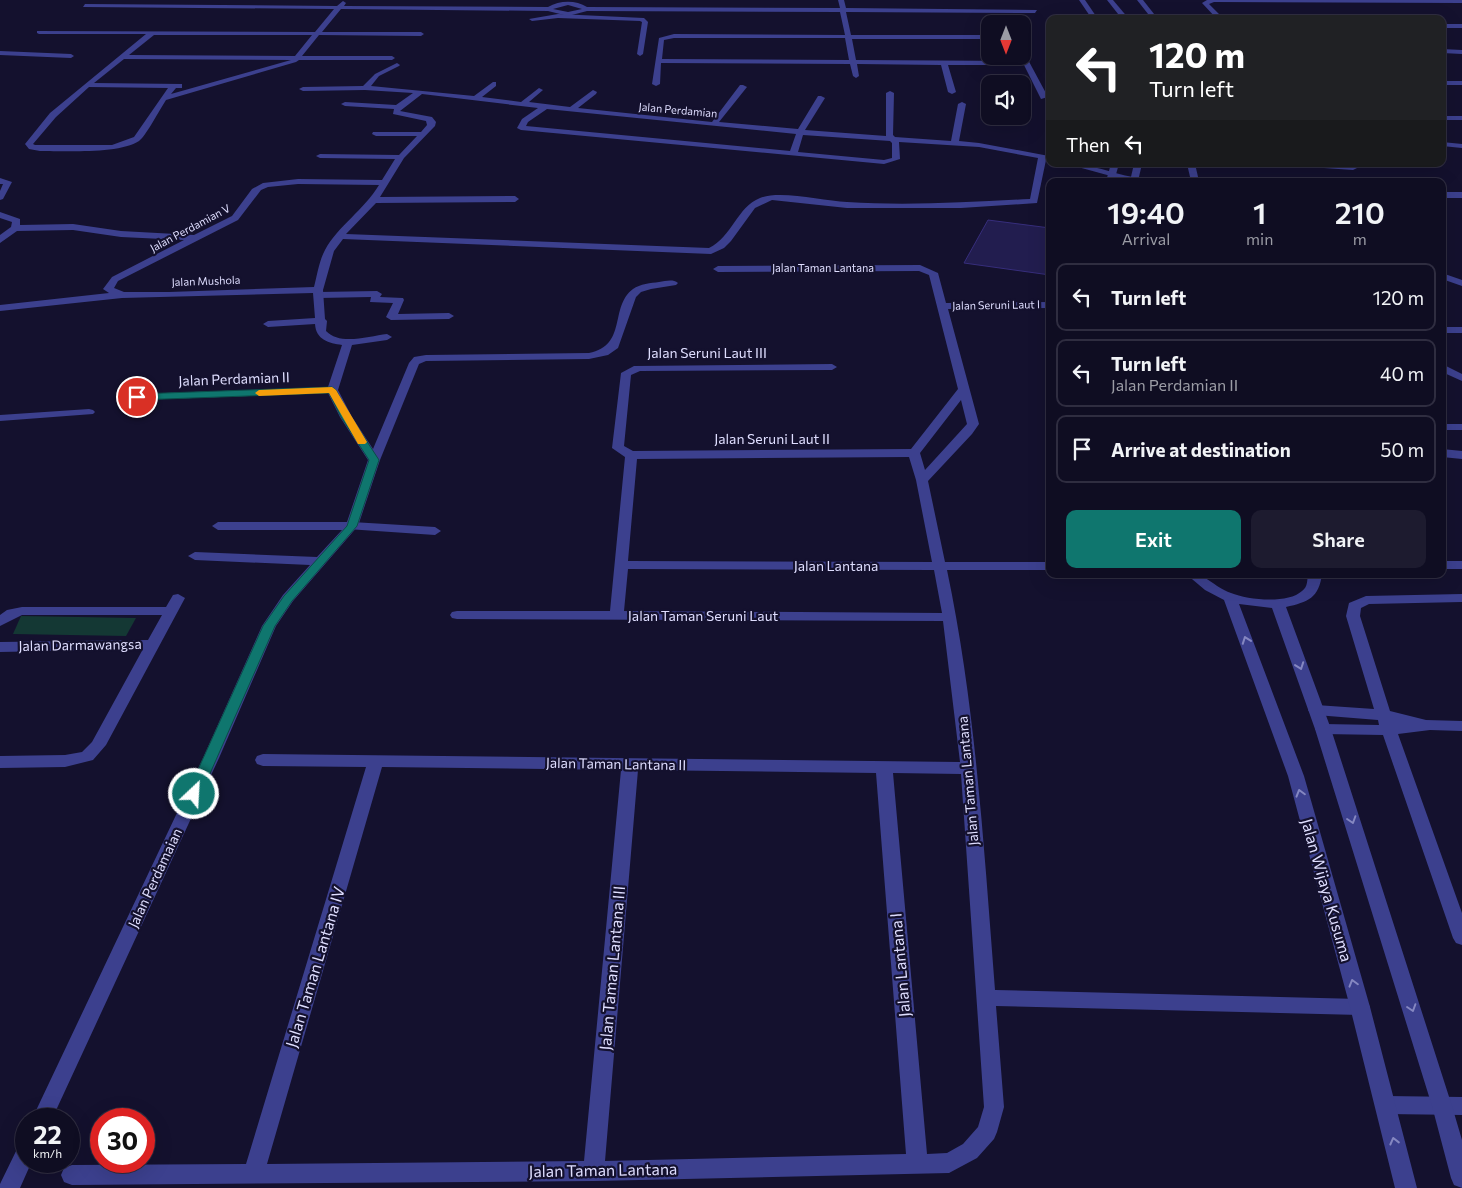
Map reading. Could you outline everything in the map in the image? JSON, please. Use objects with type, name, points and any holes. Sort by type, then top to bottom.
[{"type":"street","points":[[163,99],[288,63],[297,58],[346,0]]},
{"type":"street","points":[[546,16],[553,9],[571,0],[584,7]]},
{"type":"street","points":[[842,0],[856,76]]},
{"type":"street","points":[[1082,0],[1092,15]]},
{"type":"street","points":[[1110,0],[1123,15]]},
{"type":"street","points":[[1140,0],[1152,15]]},
{"type":"street","points":[[1217,15],[1206,2],[1213,0],[1462,1]]},
{"type":"street","points":[[85,6],[553,9],[584,7],[1035,11]]},
{"type":"street","points":[[579,15],[584,7]]},
{"type":"street","points":[[553,9],[579,15]]},
{"type":"street","points":[[532,18],[579,15],[642,19],[645,22],[640,54]]},
{"type":"street","points":[[1446,26],[1462,26]]},
{"type":"street","points":[[38,32],[421,34]]},
{"type":"street","points":[[152,33],[87,85],[54,115],[29,144],[40,149],[112,147],[126,144],[137,139],[163,99],[174,86]]},
{"type":"street","points":[[656,84],[661,39],[674,36],[981,37]]},
{"type":"street","points":[[1446,51],[1462,52]]},
{"type":"street","points":[[0,53],[71,56]]},
{"type":"street","points":[[123,57],[392,58]]},
{"type":"street","points":[[659,61],[981,62]]},
{"type":"street","points":[[944,62],[952,92]]},
{"type":"street","points":[[365,88],[377,74],[397,65]]},
{"type":"street","points":[[1028,65],[1044,97]]},
{"type":"street","points":[[1446,83],[1462,83]]},
{"type":"street","points":[[476,97],[493,84]]},
{"type":"street","points":[[87,85],[203,86]]},
{"type":"street","points":[[714,124],[743,87]]},
{"type":"street","name":"Jalan Perdamian","points":[[303,89],[418,89],[572,109],[618,126],[714,124],[800,132],[955,142],[979,144],[1046,158]]},
{"type":"street","points":[[387,337],[348,342],[332,340],[323,336],[321,331],[322,321],[319,292],[329,251],[339,236],[374,200],[401,157],[431,126],[432,122],[429,119],[397,114],[398,107],[418,89]]},
{"type":"street","points":[[524,103],[539,90]]},
{"type":"street","points":[[572,109],[593,92]]},
{"type":"street","points":[[546,106],[525,121],[521,128],[544,132],[618,126],[793,154],[889,161],[896,158],[896,143],[889,134],[890,92]]},
{"type":"street","points":[[793,154],[800,132],[821,98]]},
{"type":"street","points":[[346,104],[398,107]]},
{"type":"street","points":[[955,142],[962,104]]},
{"type":"street","points":[[1446,118],[1462,118]]},
{"type":"street","points":[[376,134],[422,134]]},
{"type":"street","points":[[1446,144],[1462,146]]},
{"type":"street","points":[[320,156],[401,157]]},
{"type":"street","points":[[339,236],[711,251],[720,248],[728,240],[753,204],[761,199],[771,197],[847,205],[1034,202],[1046,158]]},
{"type":"street","points":[[1080,167],[1111,178]]},
{"type":"street","points":[[1338,167],[1353,168]]},
{"type":"street","points":[[0,180],[8,182],[0,197]]},
{"type":"street","name":"Jalan Perdamian V","points":[[124,295],[108,289],[115,279],[235,218],[243,210],[257,188],[264,184],[299,182],[384,183]]},
{"type":"street","points":[[1446,194],[1462,195]]},
{"type":"street","points":[[374,200],[515,199]]},
{"type":"street","points":[[0,215],[17,221],[14,228],[0,240]]},
{"type":"street","points":[[14,228],[73,227],[121,234],[197,238]]},
{"type":"street","name":"Jalan Taman Lantana","points":[[718,269],[920,268],[928,270]]},
{"type":"street","name":"Jalan Seruni Laut I","points":[[922,480],[974,424],[933,273],[928,270]]},
{"type":"street","points":[[1446,277],[1462,283]]},
{"type":"street","name":"Jalan Perdamaian","points":[[47,1108],[211,758],[269,626],[288,598],[352,526],[374,460],[412,368],[418,359],[589,356],[604,353],[614,346],[631,296],[638,290],[673,283]]},
{"type":"street","name":"Jalan Mushola","points":[[0,308],[124,295],[319,292],[377,294],[374,300],[399,300],[392,317],[450,316]]},
{"type":"street","name":"Jalan Seruni Laut I","points":[[942,306],[1046,305]]},
{"type":"street","points":[[268,324],[322,321]]},
{"type":"street","points":[[1446,330],[1462,330]]},
{"type":"street","points":[[348,342],[332,390],[346,417],[374,460]]},
{"type":"street","name":"Jalan Seruni Laut III","points":[[631,454],[618,448],[626,373],[638,368],[832,367]]},
{"type":"street","points":[[1446,369],[1462,378]]},
{"type":"street","points":[[941,567],[922,480],[914,453],[964,389]]},
{"type":"street","name":"Jalan Perdamian II","points":[[137,397],[332,390]]},
{"type":"street","points":[[0,418],[89,412]]},
{"type":"street","points":[[1446,427],[1462,427]]},
{"type":"street","name":"Jalan Seruni Laut II","points":[[631,454],[914,453]]},
{"type":"street","points":[[617,616],[631,454]]},
{"type":"street","points":[[1446,454],[1462,455]]},
{"type":"street","points":[[218,526],[352,526],[435,532]]},
{"type":"street","points":[[195,556],[320,561]]},
{"type":"street","points":[[1446,565],[1462,565]]},
{"type":"street","name":"Jalan Lantana","points":[[622,566],[1046,566]]},
{"type":"street","name":"Jalan Taman Lantana","points":[[72,1175],[254,1172],[594,1171],[917,1163],[950,1162],[970,1151],[987,1132],[994,1107],[969,768],[950,617],[941,567]]},
{"type":"street","points":[[1198,578],[1207,586],[1230,598],[1254,603],[1278,604],[1299,599],[1307,594],[1315,582],[1315,578]]},
{"type":"street","points":[[152,644],[178,598]]},
{"type":"street","name":"Jalan Wijaya Kusuma","points":[[1230,598],[1296,776],[1360,1007],[1406,1188]]},
{"type":"street","points":[[1462,598],[1366,600],[1354,606],[1353,616],[1383,715],[1462,938]]},
{"type":"street","points":[[1278,604],[1323,729],[1452,1106],[1462,1178]]},
{"type":"street","points":[[0,622],[12,614],[22,611],[170,611]]},
{"type":"street","name":"Jalan Taman Seruni Laut","points":[[457,615],[950,617]]},
{"type":"street","name":"Jalan Darmawangsa","points":[[0,647],[152,644],[98,745],[87,756],[65,761],[0,762]]},
{"type":"street","points":[[1316,710],[1383,715],[1430,725]]},
{"type":"street","points":[[1323,729],[1389,730],[1430,725],[1462,726]]},
{"type":"street","name":"Jalan Taman Lantana II","points":[[263,760],[969,768]]},
{"type":"street","name":"Jalan Taman Lantana IV","points":[[254,1172],[376,761]]},
{"type":"street","name":"Jalan Taman Lantana III","points":[[594,1171],[630,764]]},
{"type":"street","name":"Jalan Lantana I","points":[[884,767],[917,1163]]},
{"type":"street","points":[[985,998],[1360,1007]]},
{"type":"street","points":[[1386,1105],[1452,1106]]},
{"type":"street","points":[[9,1188],[16,1173]]},
{"type":"green space","points":[[21,616],[136,618],[126,636],[13,634]]},
{"type":"building","points":[[988,220],[1046,227],[1046,274],[964,263]]},
{"type":"slow traffic","points":[[259,393],[332,390],[362,442]]},
{"type":"route","points":[[137,397],[332,390],[346,417],[374,460],[352,526],[288,598],[269,626],[194,794]]}]
